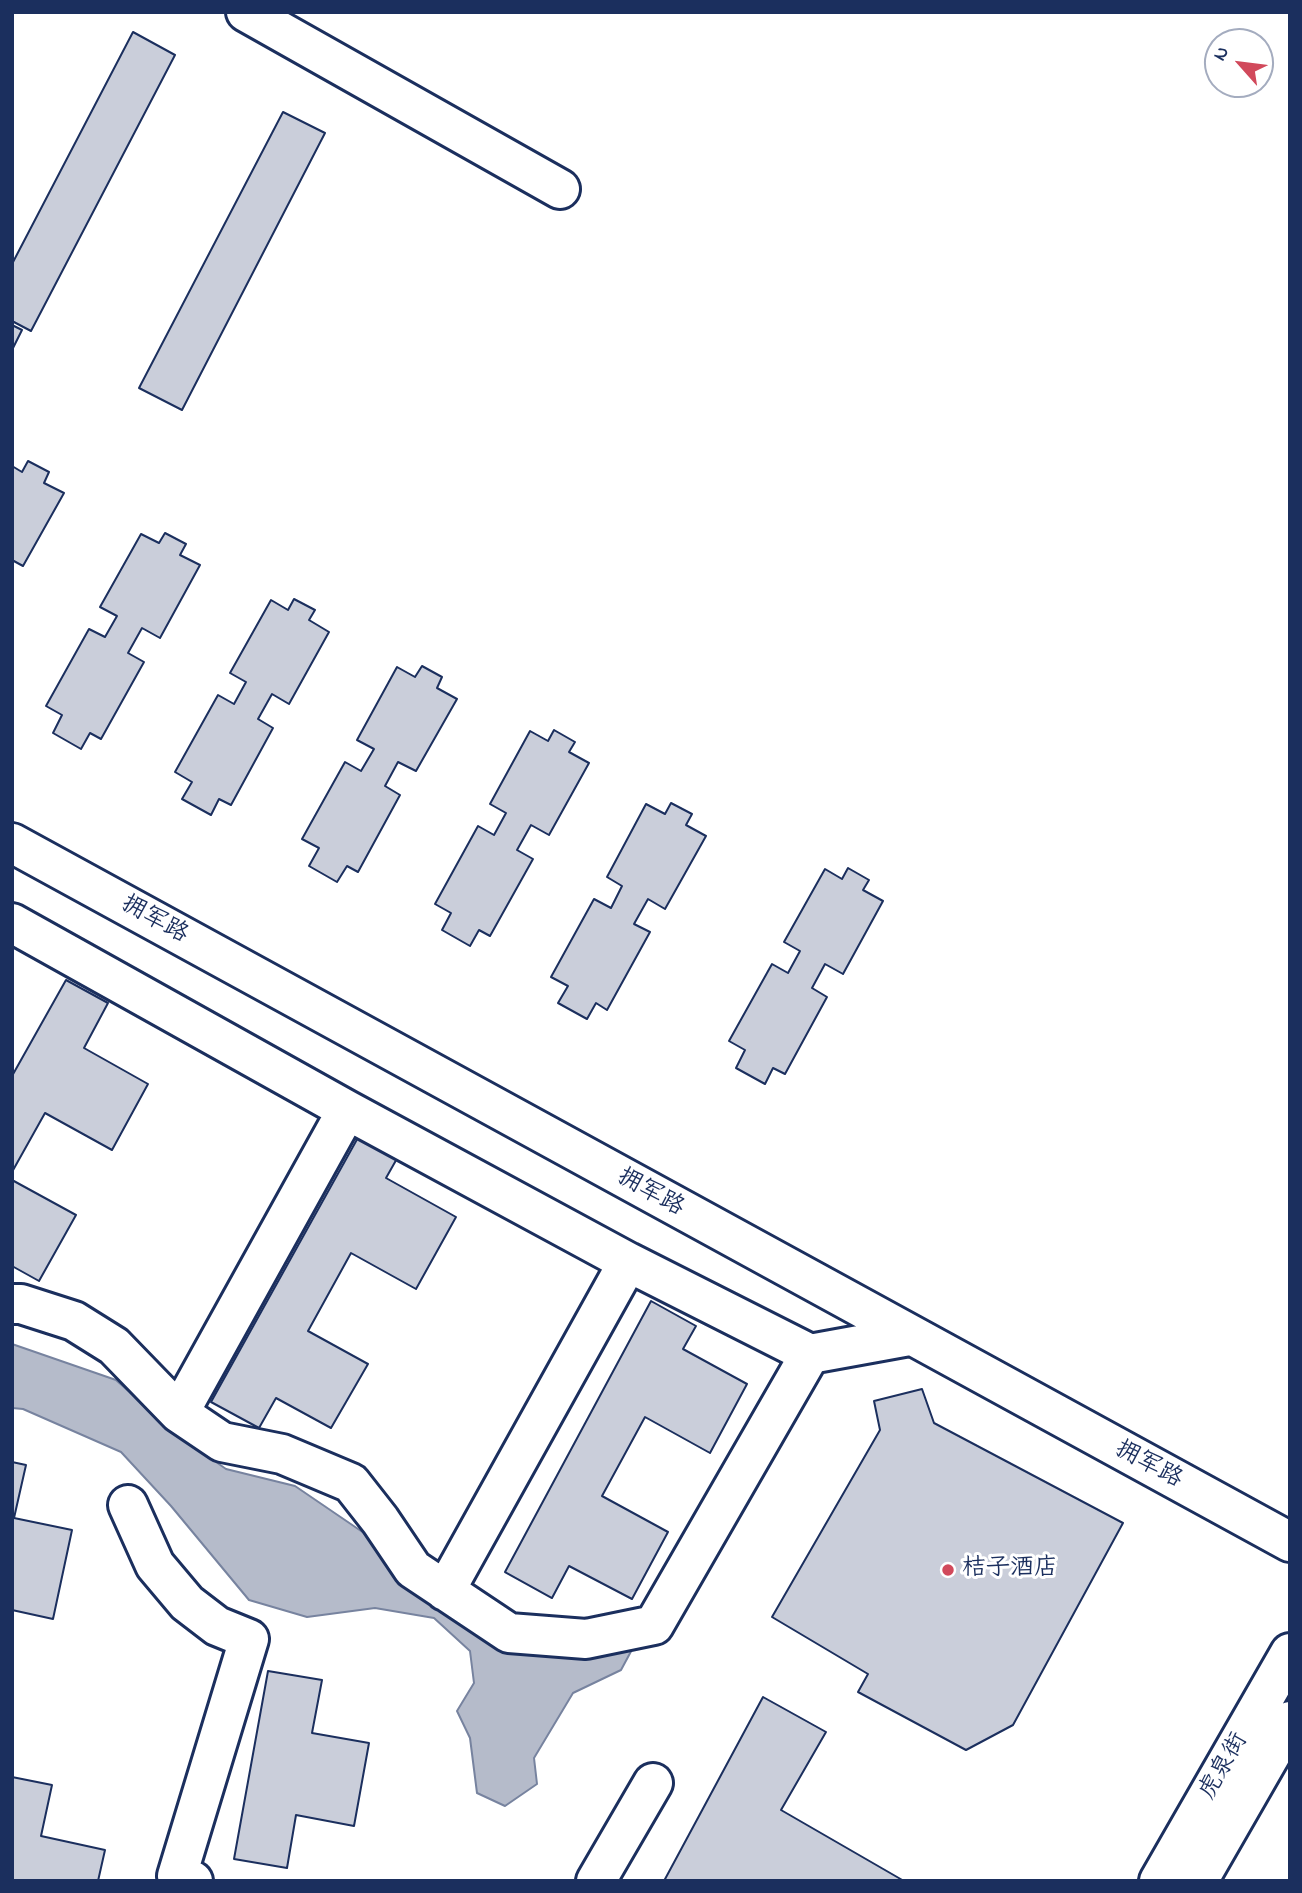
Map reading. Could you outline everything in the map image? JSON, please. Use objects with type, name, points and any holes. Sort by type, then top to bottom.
[{"type":"street","points":[[246,12],[560,189]]},
{"type":"street","name":"拥军路","points":[[12,843],[1290,1542]]},
{"type":"street","points":[[12,923],[347,1110],[628,1262],[810,1354],[909,1336]]},
{"type":"street","points":[[179,1413],[347,1110]]},
{"type":"street","points":[[445,1591],[628,1262]]},
{"type":"street","points":[[12,1304],[21,1304],[74,1321],[114,1346],[179,1413],[222,1442],[282,1454],[351,1483],[413,1569],[509,1633],[586,1639],[654,1625],[810,1354]]},
{"type":"street","points":[[128,1505],[155,1565],[187,1603],[217,1626],[249,1639],[177,1876],[193,1881]]},
{"type":"street","name":"虎泉街","points":[[1159,1881],[1290,1653]]},
{"type":"street","name":"虎泉街","points":[[1198,1881],[1290,1721]]},
{"type":"street","points":[[596,1881],[653,1783]]},
{"type":"water","points":[[12,1344],[116,1380],[178,1435],[226,1469],[295,1486],[364,1533],[416,1592],[635,1644],[621,1670],[573,1693],[534,1758],[537,1784],[505,1806],[477,1793],[470,1738],[457,1711],[474,1683],[470,1651],[434,1618],[375,1608],[307,1617],[249,1600],[171,1506],[121,1452],[23,1409],[12,1408]]},
{"type":"building","points":[[133,32],[175,55],[31,331],[12,321],[12,264]]},
{"type":"building","points":[[283,112],[325,133],[182,410],[139,388]]},
{"type":"building","points":[[12,325],[22,330],[12,350]]},
{"type":"building","points":[[28,461],[49,472],[44,483],[64,493],[23,566],[12,560],[12,466],[22,472]]},
{"type":"building","points":[[165,533],[186,544],[180,555],[200,565],[160,638],[142,628],[128,653],[144,662],[101,739],[90,733],[81,749],[53,733],[62,715],[46,706],[89,629],[105,637],[117,616],[100,607],[141,534],[159,543]]},
{"type":"building","points":[[294,599],[315,610],[309,620],[329,632],[289,704],[272,694],[258,719],[273,728],[231,805],[219,799],[211,815],[182,799],[192,782],[175,772],[218,695],[234,704],[246,682],[230,673],[271,600],[288,610]]},
{"type":"building","points":[[422,666],[442,677],[437,688],[457,699],[416,771],[398,762],[385,786],[400,795],[358,872],[347,866],[337,882],[309,866],[319,848],[302,839],[345,762],[361,771],[374,749],[357,740],[397,667],[415,677]]},
{"type":"building","points":[[554,730],[575,742],[569,752],[589,763],[549,835],[531,825],[517,850],[533,859],[490,936],[479,930],[470,946],[442,930],[451,913],[435,904],[478,826],[494,835],[506,813],[490,804],[530,731],[548,741]]},
{"type":"building","points":[[671,803],[692,814],[686,825],[706,836],[665,909],[648,899],[634,924],[650,932],[607,1010],[596,1003],[587,1019],[558,1003],[568,986],[551,977],[594,899],[611,908],[622,886],[607,877],[646,804],[665,814]]},
{"type":"building","points":[[848,868],[869,880],[863,890],[883,901],[843,974],[825,964],[812,988],[827,997],[785,1074],[773,1068],[765,1084],[736,1068],[745,1050],[729,1041],[772,964],[788,973],[800,951],[784,942],[825,869],[842,879]]},
{"type":"building","points":[[66,980],[108,1003],[84,1048],[148,1084],[112,1150],[45,1113],[12,1172],[12,1076]]},
{"type":"building","points":[[360,1134],[399,1155],[386,1178],[456,1217],[416,1289],[351,1253],[308,1331],[368,1364],[331,1428],[276,1398],[259,1428],[211,1402]]},
{"type":"building","points":[[12,1180],[76,1215],[39,1281],[12,1266]]},
{"type":"building","points":[[651,1301],[696,1326],[683,1349],[747,1384],[710,1453],[645,1417],[602,1496],[668,1532],[632,1599],[569,1566],[552,1598],[505,1572]]},
{"type":"building","name":"桔子酒店","points":[[922,1389],[934,1423],[1123,1523],[1013,1725],[966,1750],[858,1692],[868,1674],[772,1617],[880,1430],[874,1401]]},
{"type":"building","points":[[12,1462],[26,1465],[14,1518],[72,1530],[53,1619],[12,1610]]},
{"type":"building","points":[[268,1671],[322,1680],[312,1733],[369,1743],[354,1826],[296,1815],[287,1868],[234,1859]]},
{"type":"building","points":[[763,1697],[826,1732],[781,1810],[904,1881],[664,1881]]},
{"type":"building","points":[[12,1777],[52,1785],[41,1836],[105,1850],[98,1881],[12,1881]]},
{"type":"place","name":"桔子酒店","points":[[948,1570]]}]
